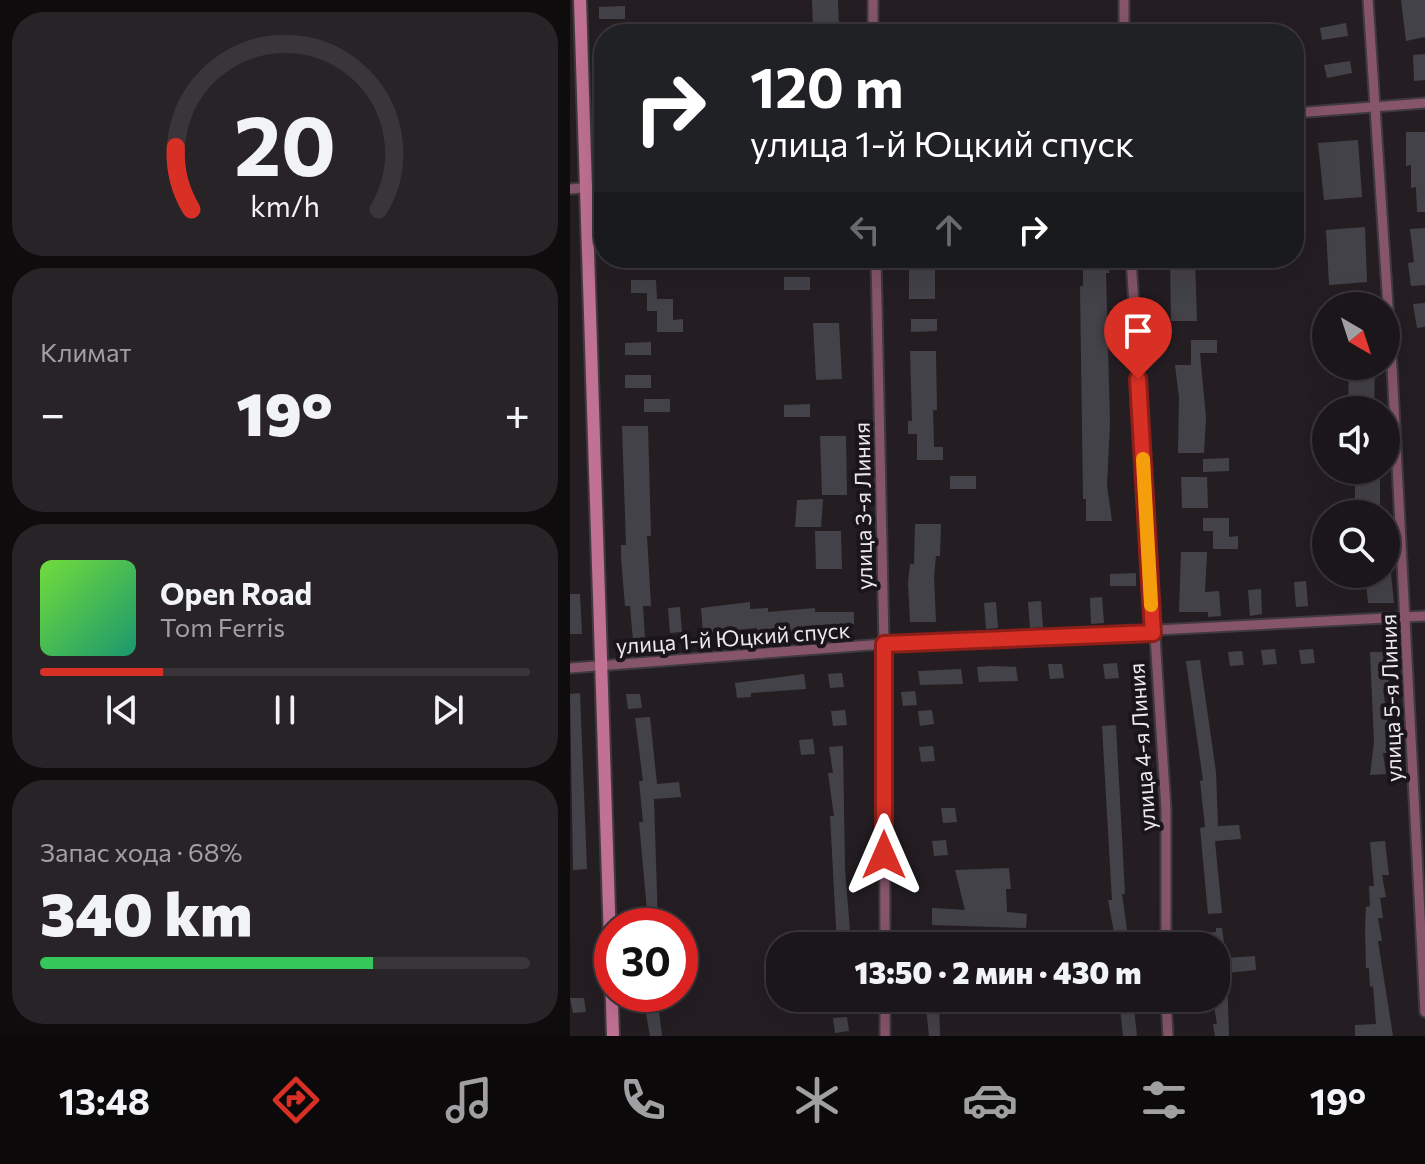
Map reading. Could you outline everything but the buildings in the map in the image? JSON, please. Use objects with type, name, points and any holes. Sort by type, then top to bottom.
[{"type":"street","points":[[580,0],[613,1036]]},
{"type":"street","points":[[873,0],[873,24]]},
{"type":"street","points":[[1124,0],[1124,24]]},
{"type":"street","name":"улица 5-я Линия","points":[[1368,0],[1406,618],[1425,1012]]},
{"type":"street","points":[[1304,112],[1425,103]]},
{"type":"street","points":[[570,189],[594,187]]},
{"type":"street","name":"улица 3-я Линия","points":[[876,268],[884,644],[885,932]]},
{"type":"street","name":"улица 4-я Линия","points":[[1132,268],[1166,809],[1166,932]]},
{"type":"street","name":"улица 1-й Юцкий спуск","points":[[570,668],[884,644],[1153,633],[1425,616]]},
{"type":"street","points":[[885,1012],[885,1036]]},
{"type":"street","points":[[1167,1012],[1168,1036]]},
{"type":"slow traffic","points":[[1143,459],[1151,605]]},
{"type":"route","points":[[884,855],[884,644],[1153,633],[1138,379]]}]
